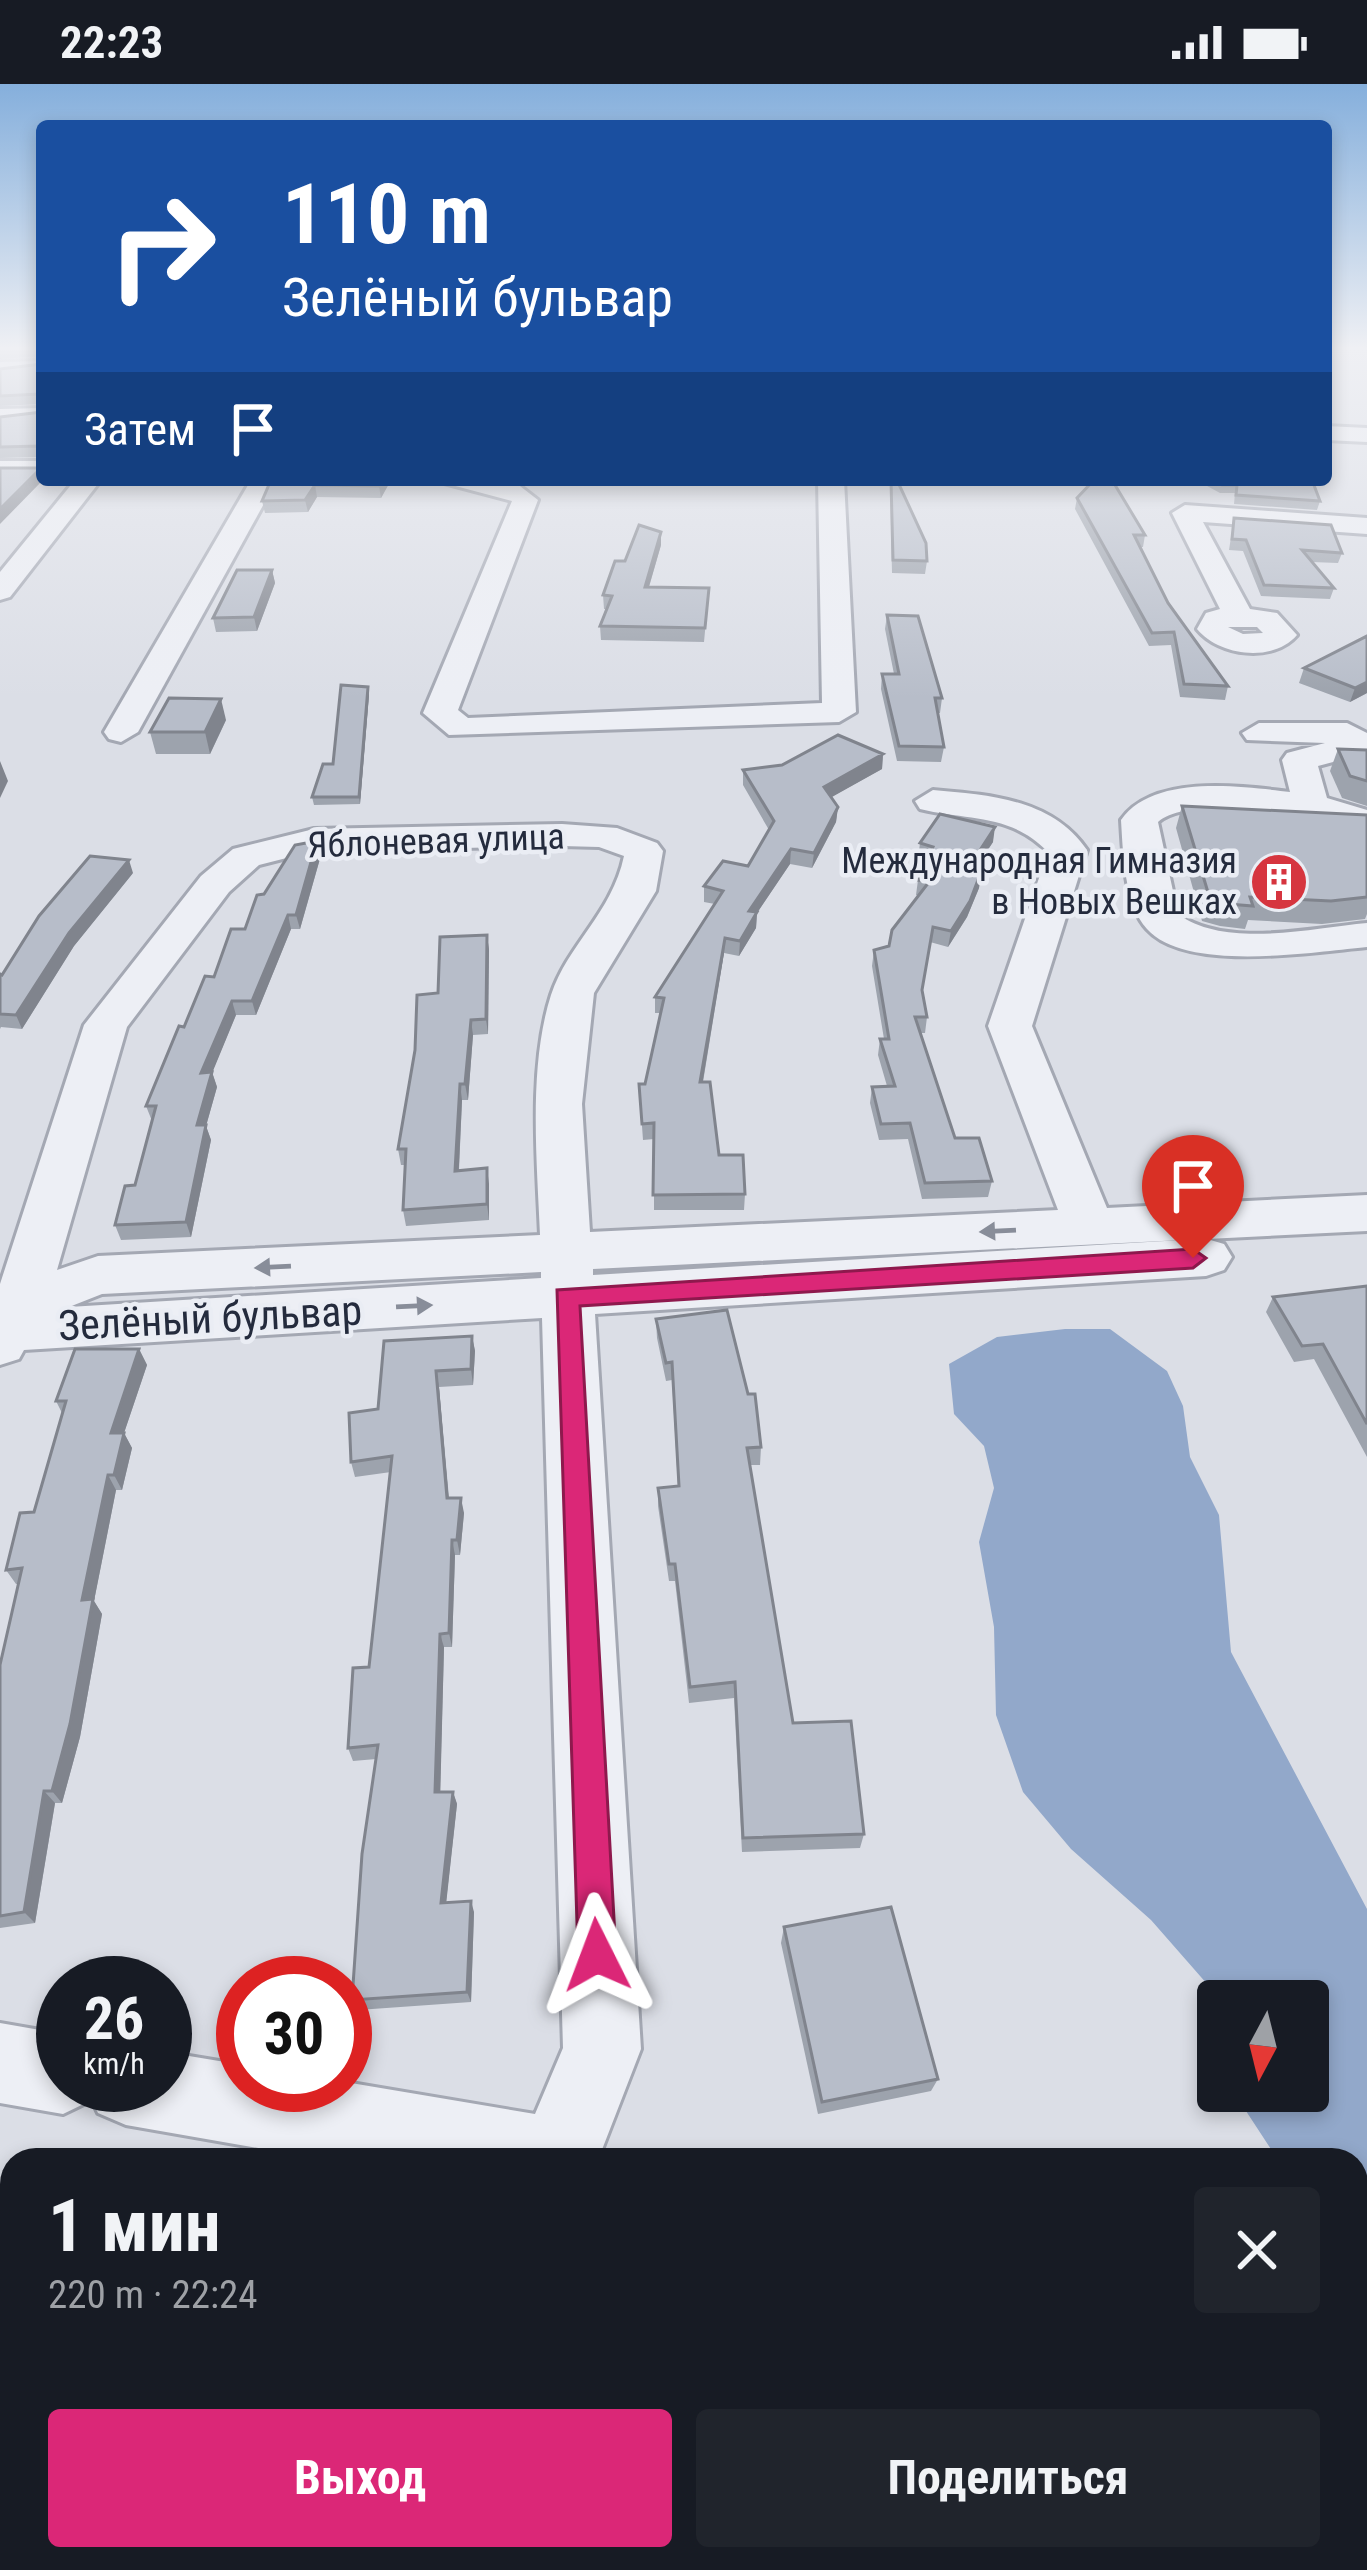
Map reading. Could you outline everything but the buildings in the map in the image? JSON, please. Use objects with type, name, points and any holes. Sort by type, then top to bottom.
[{"type":"street","points":[[0,468],[36,467]]},
{"type":"street","points":[[0,591],[83,486]]},
{"type":"street","points":[[121,732],[261,486]]},
{"type":"street","points":[[484,486],[516,491],[525,500],[440,713],[461,728],[839,712],[831,486]]},
{"type":"street","points":[[1238,615],[1185,514],[1367,526]]},
{"type":"street","points":[[17,526],[52,526]]},
{"type":"street","points":[[1258,733],[1367,739]]},
{"type":"street","points":[[1311,805],[1299,760],[1367,739]]},
{"type":"street","points":[[1365,823],[1345,809],[1188,798],[1146,807],[1139,829],[1157,911],[1171,929],[1218,942],[1367,935]]},
{"type":"street","points":[[933,801],[1001,807],[1043,822],[1068,850],[1010,1026],[1090,1226]]},
{"type":"street","name":"Яблоневая улица","points":[[8,1326],[106,1025],[245,857],[314,840],[604,836],[644,851],[636,891],[574,993],[559,1104],[564,1275]]},
{"type":"street","name":"Зелёный бульвар","points":[[8,1326],[1090,1226],[1367,1213]]},
{"type":"street","name":"Зелёный бульвар","points":[[8,1326],[98,1276],[564,1275],[1367,1247]]},
{"type":"street","points":[[562,2148],[602,2049],[564,1275]]},
{"type":"street","points":[[0,2063],[36,2069]]},
{"type":"street","points":[[192,2096],[493,2148]]},
{"type":"water","points":[[1110,1329],[1167,1371],[1183,1406],[1190,1457],[1219,1515],[1231,1652],[1367,1909],[1367,2148],[1270,2148],[1247,2112],[1329,2112],[1329,1980],[1204,1980],[1151,1920],[1071,1849],[1023,1792],[996,1715],[994,1627],[979,1542],[994,1488],[984,1446],[954,1414],[949,1364],[997,1337]]},
{"type":"place","name":"Международная Гимназия в Новых Вешках","points":[[1279,882]]},
{"type":"route","points":[[597,1955],[566,1297],[1193,1258]]}]
